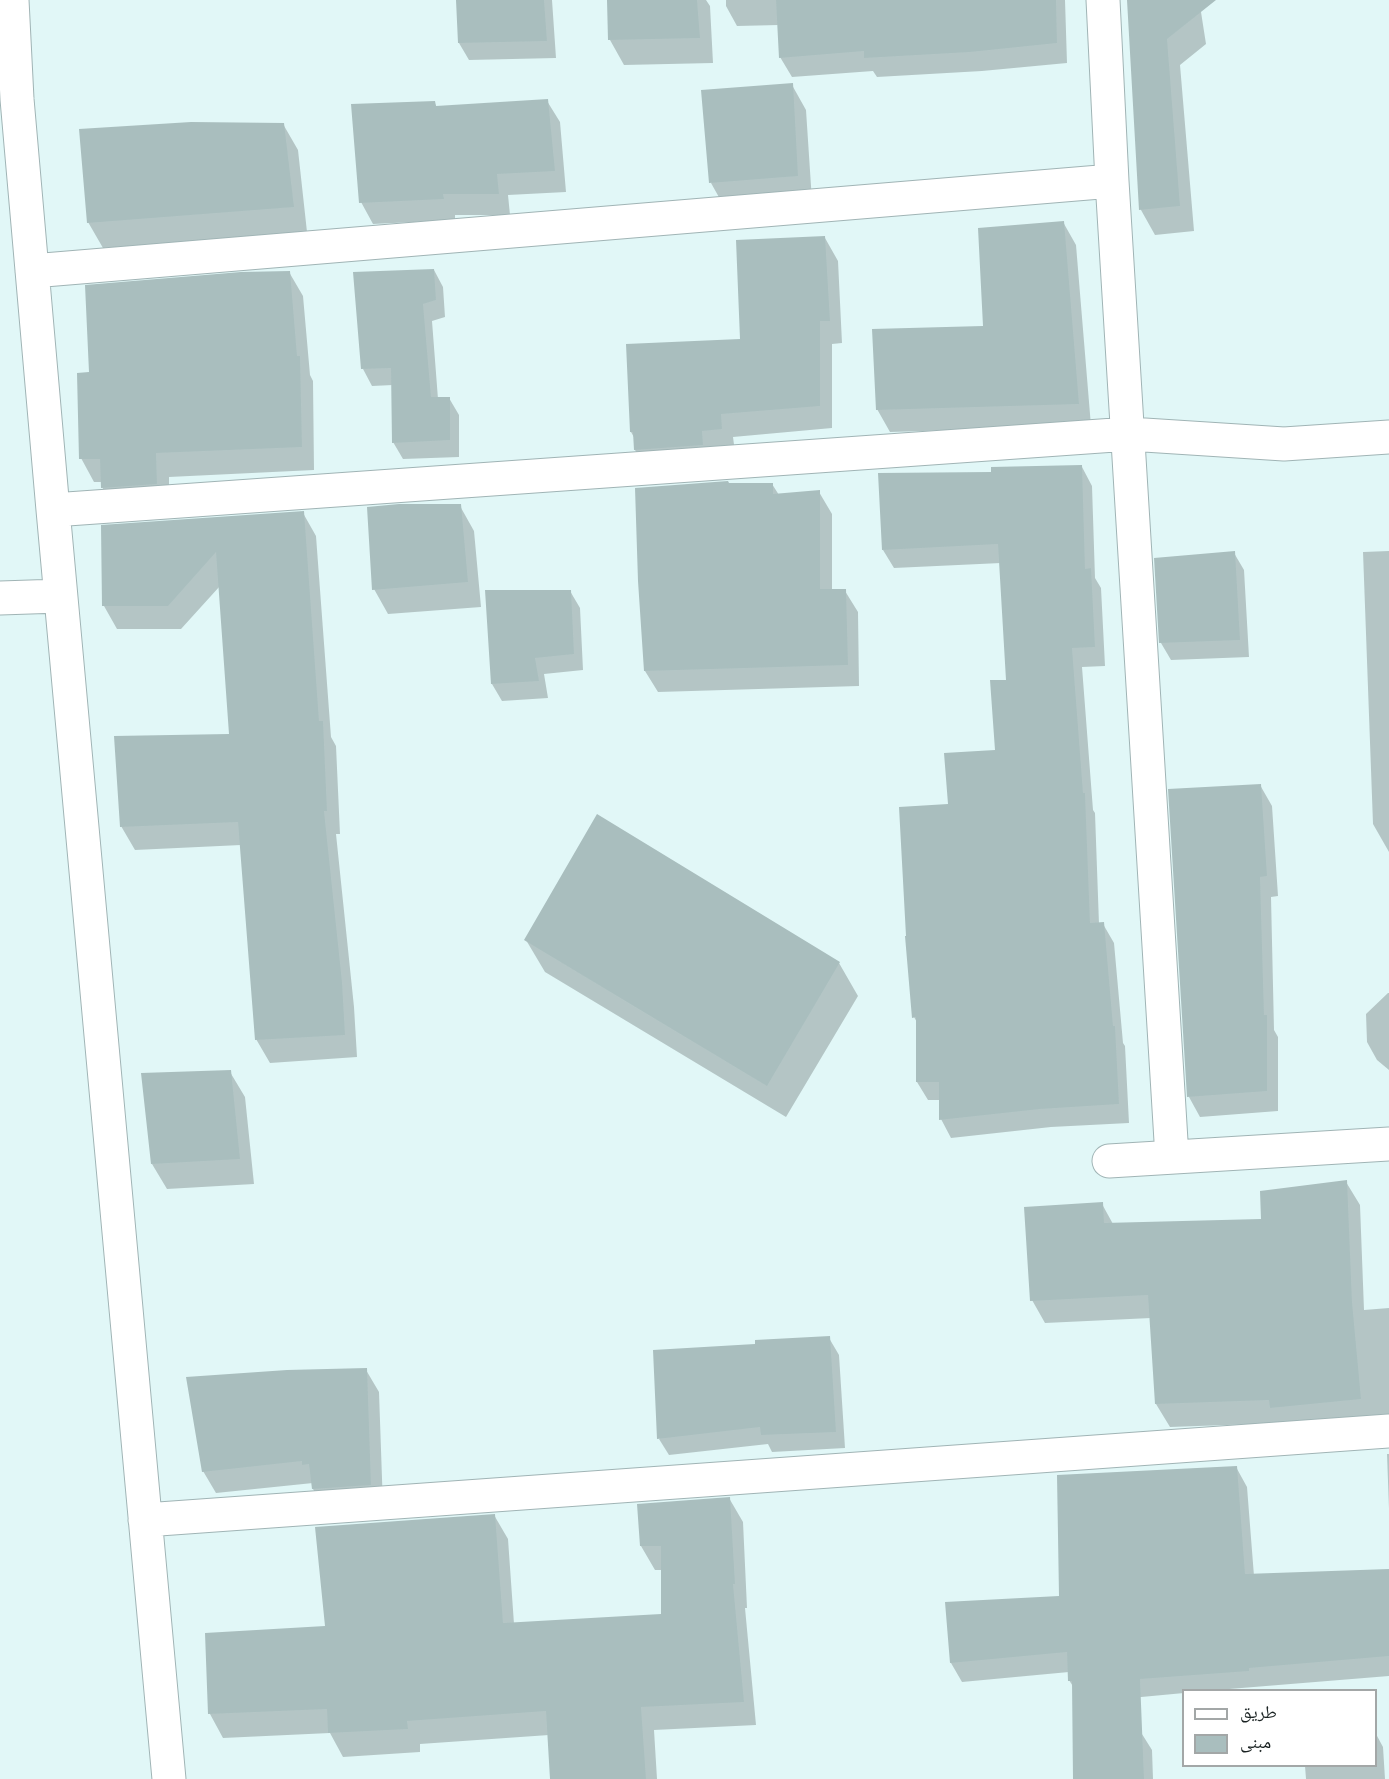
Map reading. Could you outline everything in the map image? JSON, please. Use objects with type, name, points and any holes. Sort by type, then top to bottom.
[{"type":"street","points":[[12,0],[9,99],[32,271],[169,1779]]},
{"type":"street","points":[[1103,0],[1172,1157]]},
{"type":"street","points":[[32,271],[1112,181]]},
{"type":"street","points":[[53,510],[1129,435],[1284,444],[1389,437]]},
{"type":"street","points":[[0,598],[60,596]]},
{"type":"street","points":[[1109,1161],[1389,1144]]},
{"type":"street","points":[[146,1520],[1389,1431]]},
{"type":"building","points":[[456,0],[544,0],[547,41],[458,43]]},
{"type":"building","points":[[607,0],[697,0],[700,38],[608,40]]},
{"type":"building","points":[[776,0],[1056,0],[1057,43],[970,52],[864,58],[864,51],[779,58]]},
{"type":"building","points":[[1127,0],[1216,0],[1167,39],[1180,206],[1139,210]]},
{"type":"building","points":[[793,83],[798,176],[709,183],[701,90]]},
{"type":"building","points":[[548,99],[555,171],[497,174],[499,194],[443,194],[444,199],[359,203],[351,104],[435,101],[436,106]]},
{"type":"building","points":[[191,122],[284,123],[294,207],[87,223],[79,129]]},
{"type":"building","points":[[1064,221],[1079,404],[876,410],[872,329],[983,326],[978,228]]},
{"type":"building","points":[[825,236],[830,321],[820,321],[820,406],[721,414],[722,429],[702,431],[703,445],[634,450],[633,432],[630,432],[626,344],[740,339],[736,240]]},
{"type":"building","points":[[434,269],[436,300],[423,304],[431,397],[450,397],[450,440],[392,443],[391,368],[361,369],[353,272]]},
{"type":"building","points":[[290,271],[297,356],[300,356],[302,447],[156,453],[157,484],[101,488],[100,459],[79,459],[77,373],[89,372],[85,285],[241,272]]},
{"type":"building","points":[[1082,465],[1085,569],[1091,568],[1095,647],[1072,648],[1083,793],[1085,793],[1090,923],[1104,922],[1113,1026],[1115,1026],[1119,1104],[1040,1109],[939,1120],[939,1082],[916,1082],[916,1017],[912,1018],[905,936],[899,807],[948,804],[944,753],[995,750],[990,680],[1006,680],[998,544],[882,550],[878,473],[991,472],[991,467]]},
{"type":"building","points":[[728,481],[729,483],[773,483],[773,494],[820,490],[820,589],[846,589],[848,665],[644,671],[635,488]]},
{"type":"building","points":[[399,504],[461,504],[468,582],[372,590],[367,507]]},
{"type":"building","points":[[304,511],[319,721],[323,721],[327,811],[324,811],[342,982],[345,1035],[255,1040],[238,822],[120,827],[114,736],[229,734],[216,552],[168,606],[102,606],[101,525]]},
{"type":"building","points":[[1235,551],[1240,640],[1159,643],[1154,558]]},
{"type":"building","points":[[485,590],[571,590],[574,654],[535,658],[539,681],[491,684]]},
{"type":"building","points":[[1261,784],[1267,876],[1260,877],[1264,1015],[1267,1015],[1267,1091],[1187,1097],[1168,789]]},
{"type":"building","points":[[597,814],[840,962],[767,1086],[524,940]]},
{"type":"building","points":[[231,1070],[240,1159],[151,1164],[141,1073]]},
{"type":"building","points":[[1347,1180],[1352,1302],[1361,1399],[1270,1408],[1269,1400],[1155,1404],[1148,1295],[1030,1301],[1024,1207],[1103,1202],[1104,1223],[1261,1219],[1260,1191]]},
{"type":"building","points":[[830,1336],[836,1432],[761,1435],[760,1427],[657,1439],[653,1350],[755,1344],[755,1340]]},
{"type":"building","points":[[367,1368],[371,1485],[312,1489],[309,1464],[302,1465],[302,1461],[202,1472],[186,1377],[287,1370]]},
{"type":"building","points":[[1237,1466],[1245,1574],[1389,1569],[1389,1656],[1249,1668],[1249,1671],[1140,1679],[1144,1779],[1073,1779],[1072,1681],[1068,1681],[1067,1652],[950,1663],[945,1602],[1059,1596],[1057,1475]]},
{"type":"building","points":[[730,1497],[735,1584],[733,1584],[744,1702],[641,1707],[646,1779],[550,1779],[546,1711],[407,1721],[408,1729],[328,1733],[327,1709],[208,1714],[205,1633],[325,1626],[315,1527],[495,1514],[503,1623],[661,1614],[661,1546],[640,1546],[637,1504]]}]
